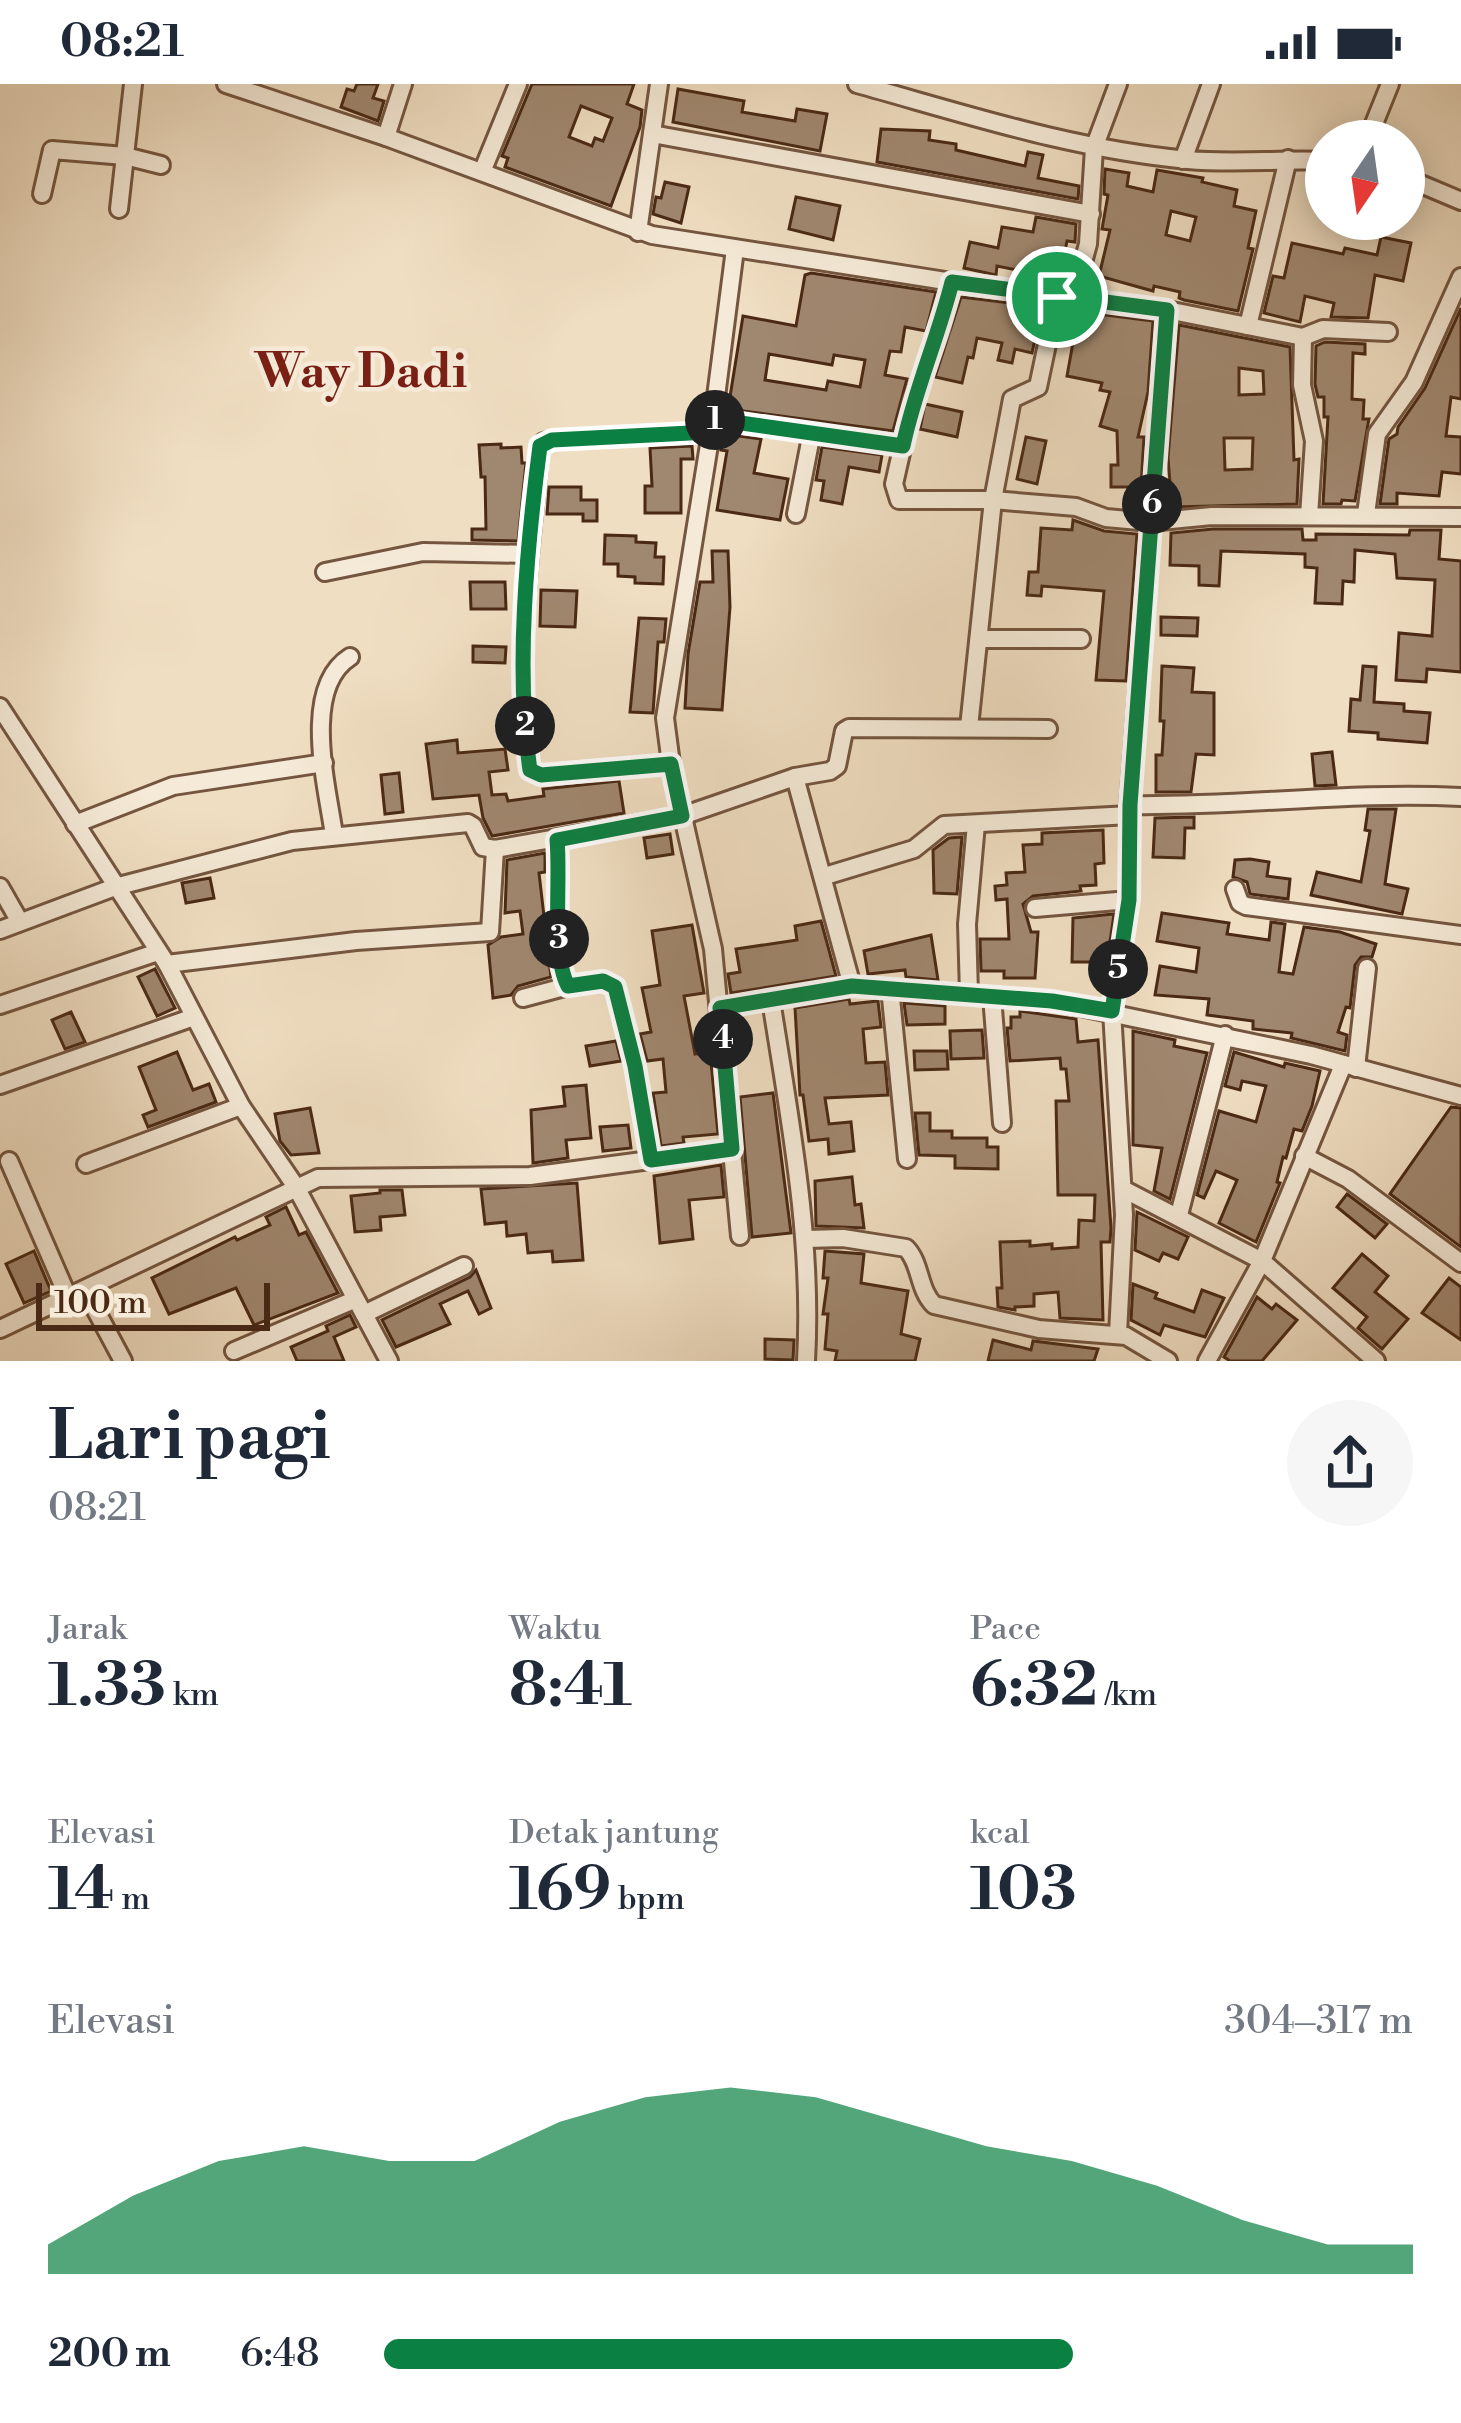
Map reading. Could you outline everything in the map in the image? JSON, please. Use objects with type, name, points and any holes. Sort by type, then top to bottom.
[{"type":"street","points":[[119,209],[133,84]]},
{"type":"street","points":[[226,84],[386,136],[638,232],[952,282],[1167,310],[1303,337],[1323,329],[1388,332]]},
{"type":"street","points":[[386,136],[403,84]]},
{"type":"street","points":[[482,172],[518,84]]},
{"type":"street","points":[[638,232],[658,84]]},
{"type":"street","points":[[856,84],[1034,136],[1094,148],[1219,163],[1305,160]]},
{"type":"street","points":[[969,727],[993,500],[1012,399],[1038,387],[1091,214],[1094,148],[1118,84]]},
{"type":"street","points":[[1183,160],[1211,84]]},
{"type":"street","points":[[1375,120],[1390,84]]},
{"type":"street","points":[[652,134],[1091,214]]},
{"type":"street","points":[[42,194],[52,150],[125,156],[161,165]]},
{"type":"street","points":[[1248,326],[1288,159]]},
{"type":"street","points":[[1425,186],[1461,201]]},
{"type":"street","points":[[735,249],[712,426],[667,695],[666,735],[706,914],[720,1008],[740,1236]]},
{"type":"street","points":[[1366,514],[1377,434],[1414,382],[1461,277]]},
{"type":"street","points":[[952,282],[940,330],[916,388],[894,484],[899,500],[993,500],[1076,507],[1106,518],[1150,522],[1212,516],[1461,517]]},
{"type":"street","points":[[1118,1334],[1123,1189],[1112,1011],[1129,900],[1130,810],[1167,310]]},
{"type":"street","points":[[1303,337],[1302,385],[1314,441],[1309,516]]},
{"type":"street","points":[[671,764],[541,775],[530,770],[525,719],[528,554],[544,442],[712,426],[812,432],[903,446]]},
{"type":"street","points":[[796,514],[812,432]]},
{"type":"street","points":[[325,572],[423,552],[528,554]]},
{"type":"street","points":[[979,639],[1081,639]]},
{"type":"street","points":[[334,835],[324,763],[326,690],[334,669],[350,657]]},
{"type":"street","points":[[0,706],[163,958],[242,1106],[296,1187],[389,1361]]},
{"type":"street","points":[[0,930],[115,887],[275,845],[334,835],[468,823],[483,847],[495,849],[682,816],[795,777],[833,769],[847,729],[1048,729]]},
{"type":"street","points":[[75,824],[173,786],[324,763]]},
{"type":"street","points":[[795,777],[852,986]]},
{"type":"street","points":[[825,876],[914,849],[944,826],[1374,794],[1461,797]]},
{"type":"street","points":[[969,994],[967,924],[976,824]]},
{"type":"street","points":[[557,840],[561,881],[558,951],[568,986]]},
{"type":"street","points":[[0,1005],[163,958],[490,932],[495,849]]},
{"type":"street","points":[[0,887],[20,922]]},
{"type":"street","points":[[1235,889],[1246,906],[1461,935]]},
{"type":"street","points":[[1035,908],[1129,900]]},
{"type":"street","points":[[1207,1361],[1262,1261],[1304,1156],[1349,1066],[1367,968]]},
{"type":"street","points":[[523,998],[603,981],[615,987],[651,1160]]},
{"type":"street","points":[[720,1008],[852,986],[992,996],[1112,1011],[1460,1092]]},
{"type":"street","points":[[890,988],[907,1159]]},
{"type":"street","points":[[992,996],[1002,1123]]},
{"type":"street","points":[[772,1000],[806,1239],[806,1361]]},
{"type":"street","points":[[0,1085],[194,1017]]},
{"type":"street","points":[[1179,1215],[1225,1035]]},
{"type":"street","points":[[86,1164],[242,1106]]},
{"type":"street","points":[[0,1329],[296,1187],[334,1176],[530,1177],[732,1149]]},
{"type":"street","points":[[1304,1156],[1348,1179],[1461,1263]]},
{"type":"street","points":[[9,1161],[76,1293],[123,1361]]},
{"type":"street","points":[[1123,1189],[1262,1261],[1376,1361]]},
{"type":"street","points":[[806,1239],[843,1238],[909,1249],[927,1298],[937,1306],[1039,1329],[1118,1334],[1168,1361]]},
{"type":"street","points":[[234,1351],[464,1265]]},
{"type":"building","points":[[357,84],[378,84],[373,98],[384,101],[378,121],[341,107],[347,89],[354,91]]},
{"type":"building","points":[[532,84],[634,84],[627,104],[642,110],[640,127],[611,206],[505,167],[508,158],[502,156]],"holes":[[[581,106],[612,118],[603,141],[595,138],[592,146],[569,137]]]},
{"type":"building","points":[[678,89],[744,101],[742,112],[795,121],[797,109],[827,114],[820,151],[673,122]]},
{"type":"building","points":[[881,129],[930,131],[929,140],[956,144],[956,150],[1025,166],[1028,152],[1043,155],[1038,178],[1079,186],[1078,199],[877,162]]},
{"type":"building","points":[[1105,169],[1129,173],[1127,186],[1153,192],[1157,170],[1237,190],[1234,206],[1256,211],[1248,248],[1253,249],[1238,311],[1184,300],[1180,292],[1154,286],[1153,291],[1099,276],[1110,230],[1102,229],[1108,195],[1104,194]],"holes":[[[1171,211],[1196,217],[1190,241],[1166,235]]]},
{"type":"building","points":[[665,182],[689,187],[681,223],[653,214]]},
{"type":"building","points":[[796,197],[840,206],[833,240],[789,229]]},
{"type":"building","points":[[1036,217],[1076,224],[1075,242],[1067,241],[1060,276],[1043,273],[1041,281],[1021,278],[1022,271],[997,266],[996,275],[964,268],[970,242],[998,248],[1002,227],[1033,232]]},
{"type":"building","points":[[1380,240],[1411,243],[1403,281],[1375,275],[1368,318],[1331,317],[1334,303],[1305,296],[1300,322],[1264,313],[1273,276],[1284,278],[1292,243],[1343,254],[1345,248],[1377,255]]},
{"type":"building","points":[[805,275],[936,292],[926,331],[905,327],[901,352],[890,351],[885,375],[907,379],[893,431],[728,409],[743,316],[796,326]],"holes":[[[769,354],[832,365],[834,355],[865,360],[860,387],[828,381],[826,390],[765,380]]]},
{"type":"building","points":[[961,297],[1042,307],[1032,353],[1015,349],[1012,363],[998,360],[1002,343],[977,338],[962,383],[935,377]]},
{"type":"building","points":[[1461,308],[1461,399],[1451,397],[1446,436],[1461,437],[1461,474],[1442,472],[1439,496],[1397,493],[1397,504],[1380,504],[1389,439],[1397,434],[1425,388]]},
{"type":"building","points":[[1067,311],[1068,323],[1087,327],[1090,313],[1153,321],[1148,392],[1138,437],[1144,437],[1141,487],[1111,487],[1111,465],[1118,465],[1117,431],[1100,426],[1110,392],[1100,390],[1102,383],[1067,376],[1074,337],[1062,335]]},
{"type":"building","points":[[1179,325],[1290,347],[1294,460],[1299,459],[1297,504],[1172,507],[1168,458]],"holes":[[[1239,368],[1263,371],[1264,394],[1239,395]],[[1224,438],[1253,438],[1252,469],[1225,470]]]},
{"type":"building","points":[[1325,342],[1365,344],[1365,354],[1353,353],[1352,399],[1364,400],[1363,419],[1369,419],[1355,501],[1342,500],[1341,504],[1323,504],[1328,417],[1324,417],[1324,397],[1318,397],[1315,384],[1316,346]]},
{"type":"building","points":[[925,404],[962,412],[957,437],[920,429]]},
{"type":"building","points":[[724,434],[761,439],[754,473],[788,479],[780,520],[717,510],[727,451],[721,450]]},
{"type":"building","points":[[1026,437],[1046,441],[1037,484],[1017,479]]},
{"type":"building","points":[[501,444],[501,448],[521,447],[522,463],[526,463],[518,541],[472,540],[472,529],[486,529],[479,445]]},
{"type":"building","points":[[692,446],[693,459],[681,459],[681,513],[645,513],[645,486],[652,486],[650,448]]},
{"type":"building","points":[[822,447],[882,455],[879,472],[849,467],[842,504],[821,500],[824,481],[816,480]]},
{"type":"building","points":[[549,487],[581,487],[581,500],[597,500],[597,521],[583,521],[583,514],[547,514]]},
{"type":"building","points":[[1073,520],[1104,531],[1137,534],[1126,681],[1096,680],[1104,591],[1042,586],[1041,596],[1027,595],[1029,572],[1038,572],[1041,528],[1072,530]]},
{"type":"building","points":[[1302,529],[1303,540],[1316,540],[1316,534],[1409,535],[1410,530],[1441,530],[1439,559],[1461,561],[1461,672],[1427,669],[1426,682],[1396,680],[1399,633],[1432,636],[1435,580],[1397,578],[1395,554],[1355,550],[1354,582],[1343,581],[1342,604],[1315,603],[1317,568],[1305,567],[1305,554],[1221,551],[1219,586],[1199,585],[1199,566],[1170,565],[1171,533]]},
{"type":"building","points":[[605,535],[636,536],[636,542],[656,543],[655,557],[664,557],[663,584],[635,583],[635,577],[618,576],[618,564],[604,564]]},
{"type":"building","points":[[712,551],[728,551],[730,607],[722,710],[685,708],[700,582],[713,582]]},
{"type":"building","points":[[470,582],[505,582],[506,609],[471,609]]},
{"type":"building","points":[[541,590],[577,591],[575,627],[540,626]]},
{"type":"building","points":[[1161,617],[1198,618],[1197,636],[1161,635]]},
{"type":"building","points":[[639,618],[666,619],[664,642],[658,642],[653,713],[630,712]]},
{"type":"building","points":[[473,646],[506,647],[505,663],[473,662]]},
{"type":"building","points":[[1162,666],[1194,668],[1192,692],[1214,693],[1214,755],[1196,754],[1191,792],[1156,792],[1156,755],[1162,755],[1164,721],[1160,721]]},
{"type":"building","points":[[1363,666],[1376,667],[1374,702],[1404,704],[1404,711],[1430,713],[1427,743],[1349,731],[1351,699],[1360,700]]},
{"type":"building","points":[[457,740],[458,753],[505,749],[508,770],[489,772],[492,795],[506,794],[508,801],[544,796],[543,789],[619,781],[624,813],[492,836],[479,795],[433,799],[426,744]]},
{"type":"building","points":[[1332,752],[1336,785],[1315,786],[1312,754]]},
{"type":"building","points":[[399,773],[403,812],[385,814],[381,775]]},
{"type":"building","points":[[1368,809],[1396,809],[1385,884],[1408,889],[1402,914],[1311,895],[1317,872],[1361,882],[1370,831],[1365,830]]},
{"type":"building","points":[[1194,817],[1194,828],[1185,828],[1184,858],[1153,857],[1155,818]]},
{"type":"building","points":[[1103,830],[1104,863],[1095,864],[1096,885],[1033,896],[1023,904],[1031,932],[1038,932],[1035,978],[1004,978],[1004,971],[981,971],[980,939],[1009,939],[1007,899],[996,900],[995,886],[1007,885],[1006,873],[1025,872],[1023,845],[1042,844],[1042,833]]},
{"type":"building","points":[[670,834],[673,854],[647,858],[644,838]]},
{"type":"building","points":[[962,837],[957,894],[934,893],[933,850],[949,838]]},
{"type":"building","points":[[545,853],[545,872],[539,873],[551,977],[493,998],[488,945],[501,937],[523,934],[520,911],[505,913],[507,860]]},
{"type":"building","points":[[1235,860],[1269,862],[1267,876],[1290,879],[1288,899],[1250,894],[1247,882],[1233,877]]},
{"type":"building","points":[[210,878],[214,898],[186,903],[182,883]]},
{"type":"building","points":[[1162,913],[1229,923],[1227,934],[1269,940],[1271,922],[1285,924],[1279,972],[1293,974],[1304,927],[1376,944],[1372,957],[1361,957],[1355,965],[1350,1008],[1346,1007],[1338,1032],[1347,1035],[1345,1051],[1291,1038],[1292,1033],[1253,1029],[1253,1021],[1207,1015],[1209,999],[1155,995],[1160,966],[1196,972],[1199,948],[1157,941]]},
{"type":"building","points":[[1114,914],[1107,962],[1072,962],[1073,918]]},
{"type":"building","points":[[821,921],[836,976],[731,993],[728,974],[740,972],[736,949],[797,940],[795,926]]},
{"type":"building","points":[[692,925],[704,993],[684,996],[695,1054],[710,1052],[718,1134],[683,1137],[684,1143],[661,1146],[653,1093],[666,1092],[663,1059],[647,1061],[640,1034],[651,1032],[642,988],[660,985],[652,931]]},
{"type":"building","points":[[931,935],[938,980],[906,977],[905,970],[868,974],[864,951]]},
{"type":"building","points":[[155,969],[175,1008],[157,1016],[138,977]]},
{"type":"building","points":[[849,999],[850,1004],[878,1001],[881,1027],[863,1029],[866,1063],[885,1062],[888,1095],[825,1098],[829,1124],[851,1122],[854,1151],[829,1154],[828,1139],[809,1141],[800,1095],[795,1008]]},
{"type":"building","points":[[904,1003],[945,1006],[945,1024],[907,1025]]},
{"type":"building","points":[[1020,1011],[1076,1019],[1078,1042],[1098,1040],[1111,1228],[1110,1242],[1101,1242],[1103,1320],[1060,1318],[1058,1292],[1034,1294],[1034,1306],[998,1307],[1000,1242],[1030,1241],[1030,1246],[1052,1244],[1052,1249],[1078,1247],[1079,1220],[1094,1221],[1095,1195],[1058,1195],[1056,1101],[1069,1101],[1066,1069],[1061,1069],[1060,1058],[1010,1061],[1007,1028],[1011,1028],[1011,1017],[1020,1017]]},
{"type":"building","points":[[71,1012],[85,1042],[65,1049],[52,1020]]},
{"type":"building","points":[[982,1030],[984,1058],[951,1059],[950,1031]]},
{"type":"building","points":[[1133,1031],[1207,1053],[1170,1199],[1154,1191],[1162,1148],[1133,1145]]},
{"type":"building","points":[[616,1041],[621,1061],[590,1066],[586,1046]]},
{"type":"building","points":[[914,1051],[947,1051],[948,1069],[915,1070]]},
{"type":"building","points":[[177,1052],[193,1090],[209,1084],[216,1102],[148,1127],[143,1115],[156,1110],[139,1067]]},
{"type":"building","points":[[1234,1052],[1284,1067],[1285,1063],[1320,1071],[1312,1106],[1302,1131],[1294,1129],[1283,1157],[1280,1183],[1256,1242],[1219,1223],[1237,1180],[1216,1171],[1204,1198],[1197,1195],[1219,1111],[1256,1122],[1266,1086],[1242,1081],[1240,1090],[1225,1086]]},
{"type":"building","points":[[586,1085],[591,1138],[566,1140],[568,1158],[533,1163],[531,1110],[565,1106],[563,1087]]},
{"type":"building","points":[[773,1093],[791,1233],[752,1237],[740,1097]]},
{"type":"building","points":[[1451,1107],[1461,1108],[1461,1247],[1390,1194]]},
{"type":"building","points":[[310,1108],[319,1153],[291,1155],[280,1141],[275,1114]]},
{"type":"building","points":[[915,1113],[930,1113],[930,1131],[952,1131],[952,1138],[987,1138],[987,1147],[998,1147],[998,1169],[955,1168],[955,1156],[919,1155]]},
{"type":"building","points":[[628,1125],[631,1148],[603,1151],[600,1127]]},
{"type":"building","points":[[721,1165],[724,1197],[689,1200],[693,1239],[660,1243],[654,1176]]},
{"type":"building","points":[[852,1177],[864,1228],[816,1226],[815,1181]]},
{"type":"building","points":[[577,1183],[583,1260],[553,1262],[552,1251],[528,1253],[526,1234],[507,1236],[506,1222],[485,1224],[481,1189]]},
{"type":"building","points":[[402,1190],[405,1215],[380,1217],[381,1230],[355,1232],[351,1196]]},
{"type":"building","points":[[1347,1194],[1387,1224],[1375,1238],[1337,1207]]},
{"type":"building","points":[[286,1207],[299,1235],[306,1232],[338,1293],[254,1325],[236,1288],[169,1314],[152,1278],[270,1225],[266,1217]]},
{"type":"building","points":[[1137,1212],[1188,1237],[1178,1259],[1163,1253],[1159,1261],[1135,1250]]},
{"type":"building","points":[[34,1251],[51,1291],[24,1303],[6,1264]]},
{"type":"building","points":[[825,1251],[864,1254],[861,1283],[908,1291],[901,1334],[920,1339],[915,1361],[835,1361],[837,1351],[825,1349]]},
{"type":"building","points":[[1362,1254],[1388,1276],[1375,1292],[1408,1319],[1382,1349],[1358,1328],[1367,1317],[1333,1288]]},
{"type":"building","points":[[476,1270],[491,1308],[479,1314],[468,1291],[440,1304],[450,1324],[396,1347],[382,1320]]},
{"type":"building","points":[[1449,1278],[1461,1287],[1461,1340],[1422,1313]]},
{"type":"building","points":[[1133,1284],[1194,1312],[1202,1290],[1224,1298],[1205,1337],[1164,1325],[1160,1335],[1131,1320]]},
{"type":"building","points":[[1257,1297],[1297,1320],[1262,1361],[1230,1361],[1224,1357]]},
{"type":"building","points":[[350,1315],[356,1327],[334,1337],[344,1361],[297,1361],[291,1347]]},
{"type":"building","points":[[765,1339],[794,1340],[793,1360],[765,1359]]},
{"type":"building","points":[[993,1340],[1031,1350],[1033,1341],[1098,1349],[1094,1361],[988,1361]]},
{"type":"district","name":"Way Dadi","points":[[361,370]]},
{"type":"route","points":[[952,282],[1057,297],[1167,310],[1130,805],[1129,900],[1112,1011],[1052,1001],[852,986],[720,1008],[732,1149],[651,1160],[615,987],[603,981],[568,986],[562,974],[557,840],[682,816],[671,764],[541,775],[530,770],[525,719],[528,554],[540,446],[552,440],[710,432],[713,419],[903,446],[920,375],[940,330],[952,282]]}]
